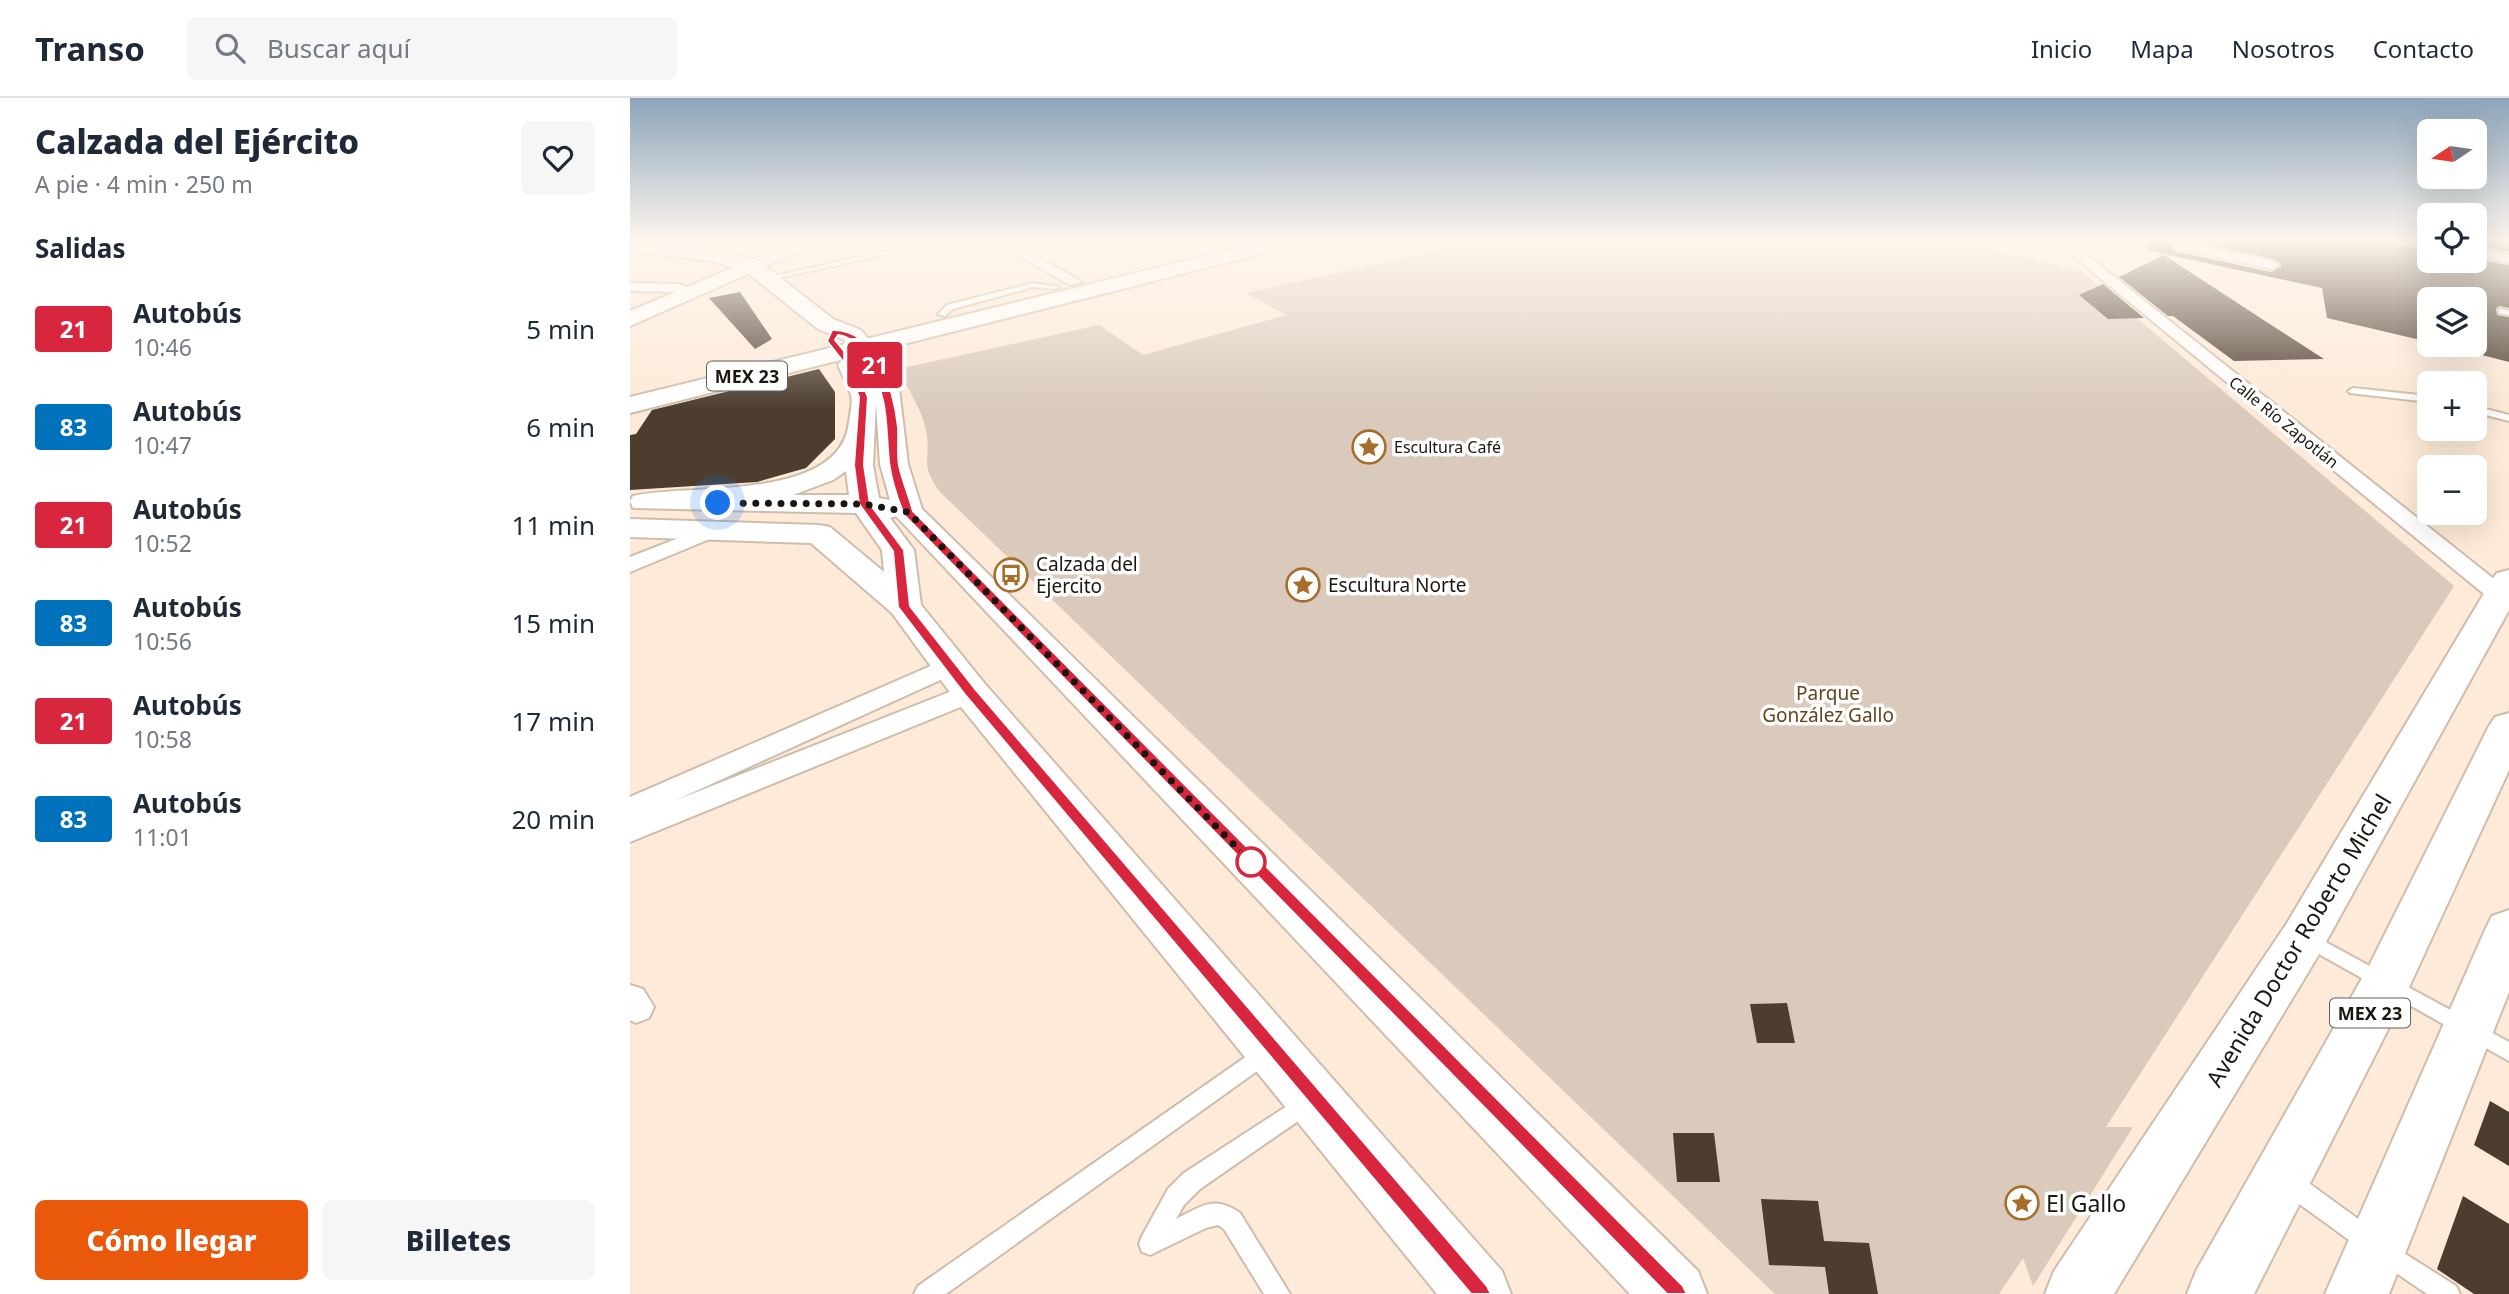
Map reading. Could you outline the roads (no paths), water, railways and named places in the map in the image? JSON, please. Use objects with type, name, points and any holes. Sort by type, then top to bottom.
[{"type":"main road","points":[[630,309],[661,296]]},
{"type":"main road","points":[[630,319],[688,296]]},
{"type":"main road","points":[[788,296],[845,342],[887,389],[893,429],[894,464],[908,512],[1675,1294]]},
{"type":"main road","name":"MEX 23","points":[[630,405],[942,314],[1019,296]]},
{"type":"main road","name":"MEX 23","points":[[630,391],[1048,296]]},
{"type":"main road","points":[[845,342],[861,385],[864,414],[859,465],[864,504],[898,550],[904,607]]},
{"type":"main road","points":[[635,511],[782,488],[828,471],[841,462],[862,430]]},
{"type":"main road","points":[[635,511],[864,504],[908,512]]},
{"type":"main road","points":[[635,511],[717,529],[819,534],[904,607],[960,680],[1274,1048],[1479,1294]]},
{"type":"main road","name":"Avenida Doctor Roberto Michel","points":[[2077,1294],[2304,937],[2506,593]]},
{"type":"main road","name":"MEX 23","points":[[2219,1294],[2387,981],[2509,726]]},
{"type":"main road","points":[[2367,1270],[2488,1040],[2509,930]]},
{"type":"street","name":"Calle Río Zapotlán","points":[[2131,296],[2506,593]]},
{"type":"street","points":[[630,565],[717,529]]},
{"type":"street","points":[[630,809],[853,709],[960,680]]},
{"type":"street","points":[[630,831],[870,734],[960,680]]},
{"type":"street","points":[[853,709],[870,734]]},
{"type":"lane","points":[[2353,391],[2417,398]]},
{"type":"lane","points":[[2487,412],[2509,418]]},
{"type":"lane","points":[[2304,937],[2387,981],[2488,1040]]},
{"type":"lane","points":[[926,1294],[1274,1048]]},
{"type":"lane","points":[[1279,1294],[1232,1221],[1222,1213],[1203,1217],[1150,1244],[1176,1197],[1192,1181],[1315,1098]]},
{"type":"lane","points":[[2281,1177],[2367,1270],[2448,1294]]},
{"type":"place","name":"Escultura Café","points":[[1369,447]]},
{"type":"place","name":"Calzada del Ejercito","points":[[1011,575]]},
{"type":"place","name":"Escultura Norte","points":[[1303,585]]},
{"type":"place","name":"El Gallo","points":[[2022,1203]]},
{"type":"park label","name":"Parque González Gallo","points":[[1828,704]]}]
